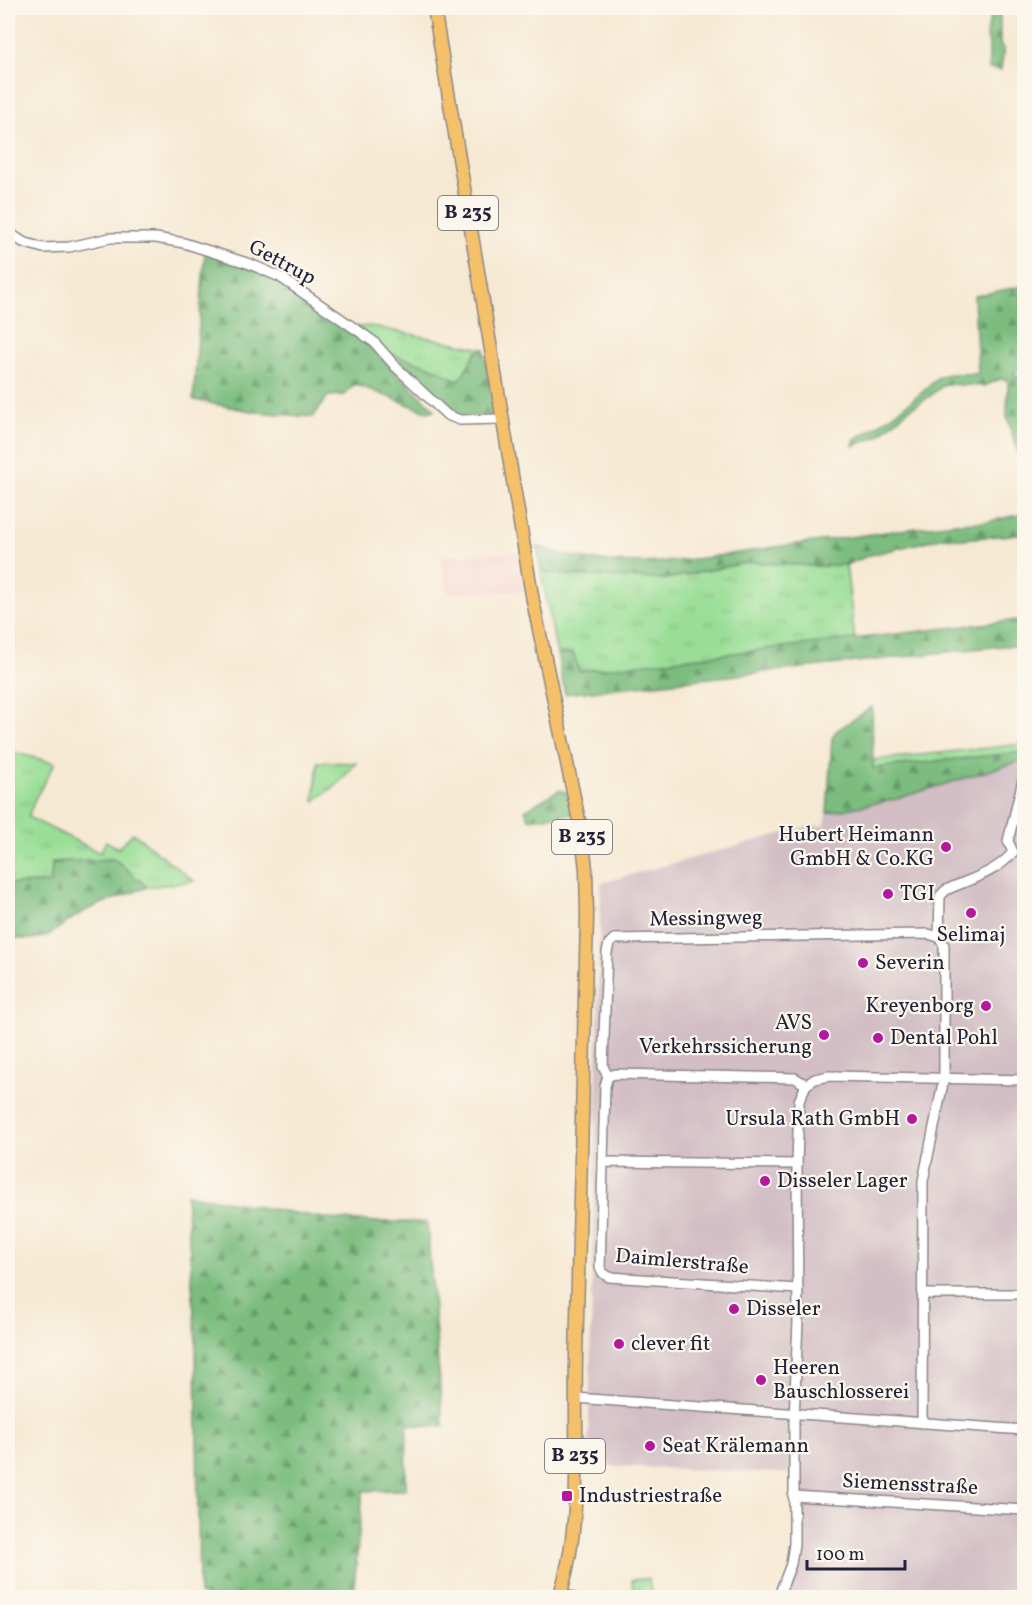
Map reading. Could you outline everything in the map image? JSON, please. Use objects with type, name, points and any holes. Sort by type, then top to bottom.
[{"type":"main road","name":"B 235","points":[[434,8],[533,601],[578,817],[586,869],[587,929],[573,1527],[560,1595]]},
{"type":"street","name":"Gettrup","points":[[8,232],[23,242],[43,248],[69,247],[110,238],[156,238],[184,243],[250,264],[280,277],[374,342],[396,367],[447,415],[468,421],[502,419]]},
{"type":"street","points":[[1013,852],[1008,841],[1024,776]]},
{"type":"street","points":[[1013,852],[1024,852]]},
{"type":"street","points":[[922,1423],[923,1181],[944,1078],[944,945],[939,936],[939,899],[943,892],[998,866],[1013,852]]},
{"type":"street","name":"Messingweg","points":[[608,1076],[603,1067],[607,952],[609,944],[614,939],[928,934],[939,936]]},
{"type":"street","points":[[608,1076],[616,1074],[795,1078],[806,1085]]},
{"type":"street","name":"Daimlerstraße","points":[[608,1076],[605,1086],[600,1268],[605,1275],[798,1289]]},
{"type":"street","points":[[778,1598],[791,1564],[794,1544],[794,1414],[798,1289],[796,1164],[799,1101],[806,1085],[815,1078],[829,1076],[1024,1080]]},
{"type":"street","points":[[603,1162],[796,1164]]},
{"type":"street","points":[[922,1294],[1024,1294]]},
{"type":"street","points":[[575,1398],[1024,1430]]},
{"type":"street","name":"Siemensstraße","points":[[793,1496],[1024,1510]]},
{"type":"street","points":[[560,1595],[574,1598]]},
{"type":"shaded area","points":[[520,552],[526,591],[448,593],[440,556]]},
{"type":"shaded area","points":[[1024,760],[1024,1597],[783,1597],[795,1565],[798,1474],[588,1465],[601,883],[802,828],[825,825],[827,813],[896,799]]},
{"type":"green space","points":[[993,8],[1000,8],[1000,45],[1004,48],[1001,70],[989,69],[989,44],[986,35]]},
{"type":"green space","points":[[205,252],[276,278],[369,345],[435,410],[428,412],[355,384],[345,395],[328,396],[313,417],[256,412],[193,400]]},
{"type":"green space","points":[[1022,286],[1022,366],[1013,374],[1024,377],[1024,472],[1007,417],[1008,380],[1000,379],[984,386],[945,384],[908,410],[878,436],[853,446],[855,439],[896,412],[941,376],[960,373],[978,374],[974,296]]},
{"type":"green space","points":[[370,326],[484,349],[476,352],[459,381],[386,353],[357,327]]},
{"type":"green space","points":[[484,349],[494,415],[454,417],[386,353],[427,365],[459,381],[476,352]]},
{"type":"green space","points":[[1024,514],[1024,534],[962,539],[945,537],[870,555],[846,565],[814,566],[749,562],[666,579],[564,575],[541,571],[537,546],[566,555],[596,560],[626,563],[656,562],[686,560],[953,523],[985,522]]},
{"type":"green space","points":[[749,562],[814,566],[846,565],[855,640],[579,671],[573,653],[557,654],[541,571],[564,575],[666,579]]},
{"type":"green space","points":[[1024,619],[1024,646],[1002,646],[565,694],[557,654],[573,653],[579,671]]},
{"type":"green space","points":[[872,707],[873,768],[1024,752],[1024,760],[896,799],[827,813],[832,738],[836,731]]},
{"type":"green space","points":[[1024,744],[1024,752],[873,768],[873,760]]},
{"type":"green space","points":[[8,751],[55,763],[28,817],[100,853],[106,841],[118,848],[133,833],[194,881],[147,887],[114,859],[52,862],[51,883],[8,884]]},
{"type":"green space","points":[[318,762],[356,763],[337,785],[314,801]]},
{"type":"green space","points":[[559,790],[567,792],[572,814],[529,819],[525,810]]},
{"type":"green space","points":[[115,859],[147,887],[89,909],[45,936],[35,939],[8,937],[8,884],[51,883],[52,862]]},
{"type":"green space","points":[[186,1194],[329,1219],[427,1222],[443,1426],[407,1425],[406,1490],[363,1491],[353,1597],[211,1598],[199,1594],[196,1343]]},
{"type":"green space","points":[[649,1578],[652,1597],[634,1597],[632,1580]]},
{"type":"waterway","points":[[1015,377],[1024,381]]},
{"type":"place","name":"Hubert Heimann GmbH & Co.KG","points":[[946,847]]},
{"type":"place","name":"TGI","points":[[888,894]]},
{"type":"place","name":"Selimaj","points":[[971,913]]},
{"type":"place","name":"Severin","points":[[863,963]]},
{"type":"place","name":"Kreyenborg","points":[[986,1006]]},
{"type":"place","name":"AVS Verkehrssicherung","points":[[824,1035]]},
{"type":"place","name":"Dental Pohl","points":[[878,1038]]},
{"type":"place","name":"Ursula Rath GmbH","points":[[912,1119]]},
{"type":"place","name":"Disseler Lager","points":[[765,1181]]},
{"type":"place","name":"Disseler","points":[[734,1309]]},
{"type":"place","name":"clever fit","points":[[619,1344]]},
{"type":"place","name":"Heeren Bauschlosserei","points":[[761,1380]]},
{"type":"place","name":"Seat Krälemann","points":[[650,1446]]},
{"type":"place","name":"Industriestraße","points":[[567,1496]]}]
